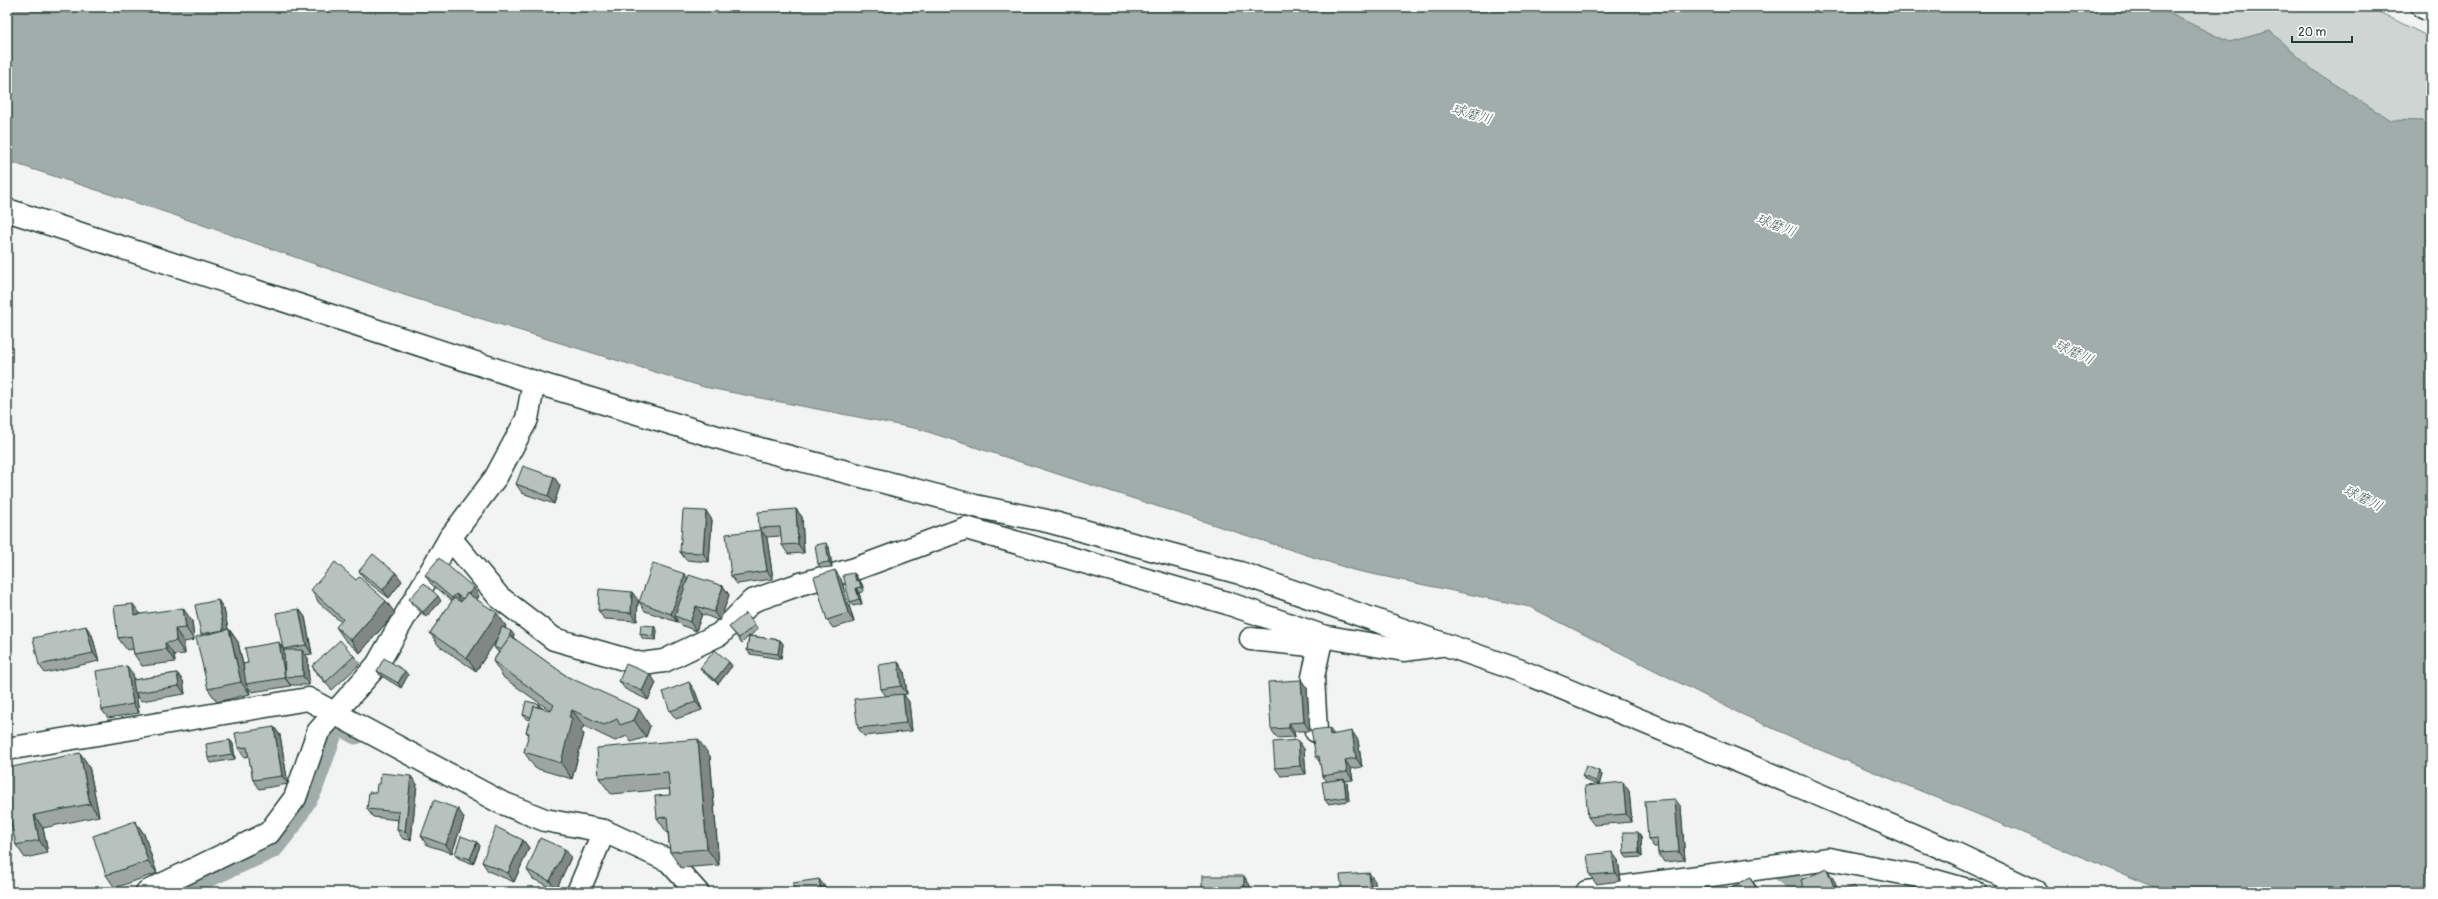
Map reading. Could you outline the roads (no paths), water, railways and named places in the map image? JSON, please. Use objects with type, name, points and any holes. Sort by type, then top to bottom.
[{"type":"street","points":[[2424,7],[2431,11]]},
{"type":"street","points":[[7,210],[534,382],[737,444],[975,506],[1047,521],[1240,573],[1522,671],[1801,786],[1952,852],[2027,891]]},
{"type":"street","points":[[147,892],[269,833],[295,798],[318,732],[377,665],[450,538],[496,477],[527,419],[534,382]]},
{"type":"street","points":[[450,538],[499,597],[554,640],[641,664],[664,661],[720,634],[752,601],[800,584],[855,569],[966,528],[1227,602],[1321,641]]},
{"type":"street","points":[[1251,639],[1321,641],[1404,650],[1444,644]]},
{"type":"street","points":[[1316,731],[1313,677],[1321,641]]},
{"type":"street","points":[[7,749],[308,699],[500,802],[545,820],[604,831],[669,861],[697,892]]},
{"type":"street","points":[[578,892],[604,831]]},
{"type":"street","points":[[1587,892],[1829,859],[1918,876],[1975,892]]},
{"type":"water","name":"球磨川","points":[[7,7],[2156,7],[2229,42],[2270,31],[2313,70],[2390,120],[2423,121],[2431,128],[2431,892],[2167,892],[1818,749],[1737,712],[1530,607],[1353,570],[919,429],[704,387],[407,296],[171,214],[7,161]]},
{"type":"waterway","points":[[174,892],[273,848],[292,824],[312,790],[334,728],[338,724],[356,734]]},
{"type":"waterway","points":[[1762,870],[1775,867],[1792,879],[1800,892]]}]
